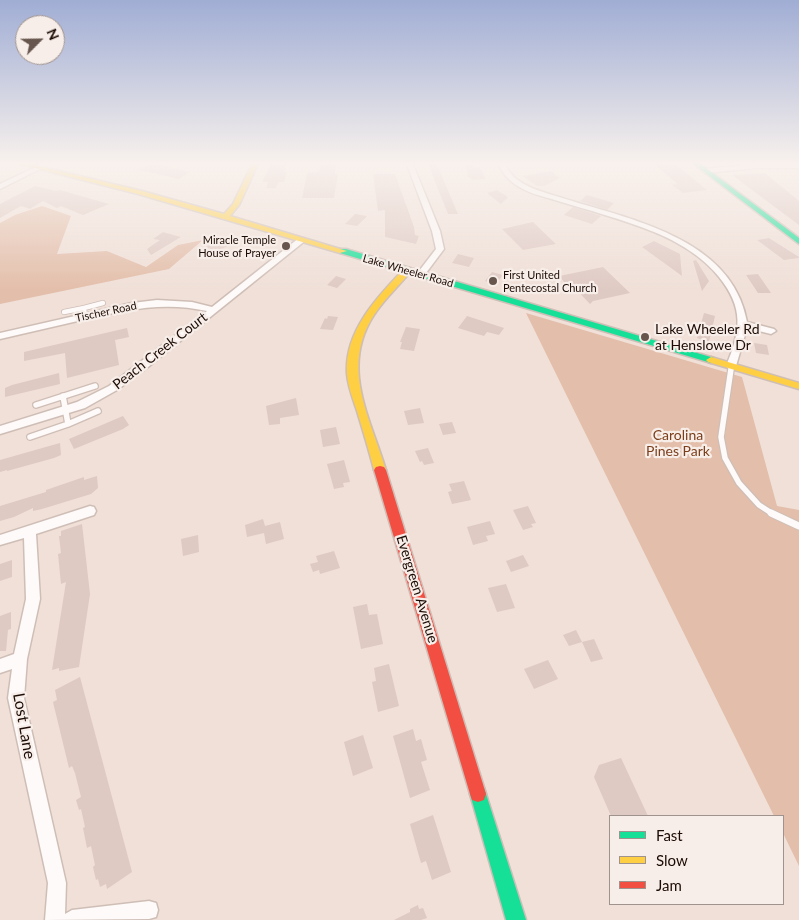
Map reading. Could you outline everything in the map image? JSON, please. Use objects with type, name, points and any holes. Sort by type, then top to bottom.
[{"type":"main road","name":"Lake Wheeler Road","points":[[186,205],[799,386]]},
{"type":"main road","points":[[226,216],[236,205]]},
{"type":"main road","points":[[751,205],[799,241]]},
{"type":"main road","name":"Evergreen Avenue","points":[[408,271],[377,301],[364,321],[356,344],[352,368],[366,423],[516,920]]},
{"type":"street","points":[[420,274],[440,249],[436,231],[426,205]]},
{"type":"street","points":[[578,205],[656,230],[695,251],[710,262],[729,283],[738,300],[743,324],[731,366]]},
{"type":"street","name":"Peach Creek Court","points":[[0,430],[81,405],[113,388],[302,240]]},
{"type":"street","name":"Tischer Road","points":[[0,336],[84,312],[157,303],[192,304],[213,310]]},
{"type":"street","points":[[743,324],[770,331]]},
{"type":"street","points":[[0,540],[90,511]]},
{"type":"street","name":"Lost Lane","points":[[30,530],[33,599],[20,659],[16,698],[56,882],[56,920]]},
{"type":"street","points":[[0,666],[20,659]]},
{"type":"street","points":[[72,920],[149,910]]},
{"type":"lane","points":[[64,312],[84,312],[103,303]]},
{"type":"lane","points":[[731,366],[721,441],[729,468],[739,485],[750,497],[779,516],[799,526]]},
{"type":"lane","points":[[36,405],[95,386]]},
{"type":"lane","points":[[63,396],[68,424]]},
{"type":"lane","points":[[30,437],[98,411]]},
{"type":"green space","points":[[42,206],[71,216],[57,254],[107,251],[146,267],[178,245],[203,240],[169,269],[0,304],[0,223],[15,215]]},
{"type":"green space","name":"Carolina Pines Park","points":[[526,313],[742,377],[777,506],[799,510],[799,866],[784,835],[784,815],[774,815]]},
{"type":"building","points":[[0,205],[37,205],[30,209],[21,206],[0,218]]},
{"type":"building","points":[[51,205],[107,205],[83,215],[61,206],[57,208]]},
{"type":"building","points":[[377,205],[406,205],[415,235],[419,236],[416,244],[385,237],[385,210],[378,211]]},
{"type":"building","points":[[444,205],[454,205],[458,214],[448,214]]},
{"type":"building","points":[[592,205],[612,205],[607,210]]},
{"type":"building","points":[[772,205],[799,205],[799,225]]},
{"type":"building","points":[[573,207],[601,216],[592,224],[564,215]]},
{"type":"building","points":[[355,214],[367,216],[357,226],[345,224]]},
{"type":"building","points":[[533,222],[556,244],[523,250],[502,229]]},
{"type":"building","points":[[163,232],[181,237],[151,255],[147,249],[160,240],[153,239]]},
{"type":"building","points":[[769,238],[799,258],[784,260],[757,240]]},
{"type":"building","points":[[220,239],[231,244],[216,252],[206,247]]},
{"type":"building","points":[[654,241],[680,254],[682,276],[642,247]]},
{"type":"building","points":[[458,254],[474,258],[469,267],[452,263]]},
{"type":"building","points":[[696,260],[709,281],[702,291],[693,261]]},
{"type":"building","points":[[603,267],[630,293],[593,301],[590,304],[570,283],[566,284],[559,276]]},
{"type":"building","points":[[492,272],[503,275],[496,284],[485,281]]},
{"type":"building","points":[[758,274],[771,293],[758,293],[746,275]]},
{"type":"building","points":[[336,276],[346,279],[337,288],[327,285]]},
{"type":"building","points":[[704,313],[715,316],[709,342],[697,338]]},
{"type":"building","points":[[328,316],[338,317],[333,330],[320,329],[325,318],[327,319]]},
{"type":"building","points":[[467,316],[504,328],[499,335],[487,332],[484,336],[458,328]]},
{"type":"building","points":[[406,327],[420,329],[414,351],[400,349],[402,342],[400,342]]},
{"type":"building","points":[[127,328],[129,337],[115,340],[119,365],[67,378],[65,353],[24,361],[24,352]]},
{"type":"building","points":[[754,343],[767,345],[769,355],[756,353]]},
{"type":"building","points":[[59,373],[60,384],[5,397],[5,388]]},
{"type":"building","points":[[296,398],[299,415],[280,418],[280,424],[269,425],[266,406]]},
{"type":"building","points":[[420,408],[424,423],[408,425],[404,411]]},
{"type":"building","points":[[123,416],[129,425],[74,449],[69,439]]},
{"type":"building","points":[[452,422],[456,433],[443,435],[439,424]]},
{"type":"building","points":[[336,427],[340,444],[323,447],[320,430]]},
{"type":"building","points":[[60,443],[61,455],[0,472],[0,460]]},
{"type":"building","points":[[428,448],[434,463],[424,465],[422,461],[420,462],[415,451]]},
{"type":"building","points":[[344,460],[350,482],[343,483],[344,487],[334,489],[327,464]]},
{"type":"building","points":[[97,476],[98,488],[91,494],[42,509],[33,511],[33,508],[0,521],[0,506],[46,492],[46,490],[84,477],[84,480]]},
{"type":"building","points":[[464,481],[471,500],[452,504],[448,492],[452,491],[449,484]]},
{"type":"building","points":[[528,506],[536,523],[531,524],[533,527],[523,530],[513,510]]},
{"type":"building","points":[[263,519],[265,526],[280,522],[284,539],[266,544],[264,533],[247,537],[245,525]]},
{"type":"building","points":[[490,521],[495,534],[486,536],[488,541],[473,545],[467,527]]},
{"type":"building","points":[[82,524],[90,594],[79,667],[59,671],[59,668],[52,670],[66,582],[61,584],[58,554],[61,553],[59,536],[61,536],[61,531]]},
{"type":"building","points":[[198,535],[199,552],[183,556],[181,539]]},
{"type":"building","points":[[334,551],[340,568],[320,574],[319,570],[313,572],[310,564],[318,562],[316,556]]},
{"type":"building","points":[[523,555],[529,566],[511,572],[506,561]]},
{"type":"building","points":[[12,560],[12,577],[0,581],[0,564]]},
{"type":"building","points":[[506,584],[515,608],[497,612],[488,588]]},
{"type":"building","points":[[367,604],[369,615],[377,614],[383,644],[361,649],[353,607]]},
{"type":"building","points":[[11,612],[11,629],[8,630],[6,651],[0,651],[0,616]]},
{"type":"building","points":[[576,630],[582,642],[569,646],[563,635]]},
{"type":"building","points":[[594,639],[603,659],[591,662],[582,642]]},
{"type":"building","points":[[548,660],[558,679],[534,689],[524,669]]},
{"type":"building","points":[[389,664],[399,706],[378,712],[372,682],[376,681],[374,668]]},
{"type":"building","points":[[80,677],[132,872],[107,889],[106,884],[100,887],[98,879],[96,880],[91,846],[87,848],[81,809],[79,810],[76,800],[81,797],[75,773],[72,766],[69,768],[53,702],[57,700],[55,690]]},
{"type":"building","points":[[413,729],[416,741],[421,739],[427,760],[421,762],[430,790],[410,798],[393,736]]},
{"type":"building","points":[[363,735],[373,768],[353,776],[344,742]]},
{"type":"building","points":[[621,758],[648,815],[611,815],[594,777],[599,765]]},
{"type":"building","points":[[433,815],[451,872],[432,880],[426,861],[421,863],[410,824]]},
{"type":"building","points":[[418,905],[419,909],[423,908],[427,918],[421,920],[394,920],[410,912],[410,909]]},
{"type":"traffic: fast","points":[[750,205],[799,242]]},
{"type":"traffic: fast","points":[[343,251],[711,360]]},
{"type":"traffic: fast","points":[[478,794],[516,920]]},
{"type":"traffic: slow","points":[[184,205],[343,251]]},
{"type":"traffic: slow","points":[[226,216],[236,205]]},
{"type":"traffic: slow","points":[[380,470],[354,385],[352,358],[361,330],[368,317],[377,304],[407,271]]},
{"type":"traffic: slow","points":[[711,360],[799,386]]},
{"type":"traffic: jam","points":[[380,470],[478,794]]},
{"type":"place","name":"Miracle Temple House of Prayer","points":[[286,246]]},
{"type":"place","name":"First United Pentecostal Church","points":[[493,281]]},
{"type":"place","name":"Lake Wheeler Rd at Henslowe Dr","points":[[645,337]]}]
